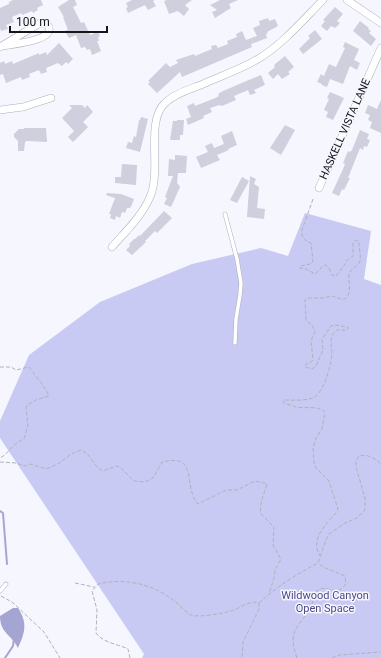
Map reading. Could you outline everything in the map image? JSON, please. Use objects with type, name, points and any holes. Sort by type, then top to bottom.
[{"type":"street","points":[[112,247],[138,217],[150,196],[155,180],[155,130],[158,114],[165,103],[181,92],[228,74],[258,59],[273,48],[323,0]]},
{"type":"street","points":[[347,0],[381,23]]},
{"type":"street","points":[[40,23],[47,24],[50,28],[46,36],[2,46],[40,23]]},
{"type":"street","name":"HASKELL VISTA LANE","points":[[319,188],[381,48]]},
{"type":"street","points":[[0,110],[22,107],[50,98]]},
{"type":"lane","points":[[225,214],[237,259],[241,283],[235,323],[235,343]]},
{"type":"lane","points":[[0,591],[6,584]]},
{"type":"path","points":[[313,200],[302,227],[302,234],[306,242],[311,244],[313,262],[300,266],[300,268],[306,269],[315,274],[326,265],[332,276],[336,276],[346,261],[353,256],[353,243],[356,240],[358,242],[360,261],[358,265],[352,268],[349,276],[349,291],[345,299],[332,296],[323,298],[309,298],[305,300],[306,320],[312,325],[315,331],[311,340],[314,358],[311,362],[306,364],[305,367],[312,369],[316,366],[322,350],[322,339],[331,326],[348,326],[348,329],[337,330],[333,333],[331,341],[332,354],[329,371],[316,396],[308,400],[283,401],[284,403],[296,407],[322,410],[325,413],[322,429],[316,438],[313,448],[314,463],[316,468],[329,481],[338,510],[320,531],[317,543],[318,554],[320,556]]},
{"type":"path","points":[[0,367],[11,367],[16,370],[29,367],[35,377],[42,382],[48,396],[36,400],[28,405],[26,408],[28,425],[24,438],[12,446],[8,454],[0,458]]},
{"type":"path","points":[[0,462],[16,463],[25,466],[30,464],[46,469],[58,464],[71,454],[81,450],[88,453],[99,469],[103,471],[116,466],[120,467],[134,481],[141,482],[149,481],[153,478],[162,462],[179,461],[188,469],[191,489],[198,504],[226,490],[237,490],[255,480],[267,484],[261,504],[261,514],[274,527],[272,545],[281,559],[275,570],[269,594]]},
{"type":"path","points":[[242,658],[243,642],[259,609],[259,603],[269,594],[306,569],[318,563],[326,540],[330,534],[335,529],[357,518],[365,510],[365,498],[356,467],[356,461],[359,456],[365,455],[373,458],[381,464]]},
{"type":"path","points":[[297,658],[293,646],[293,639],[298,624],[312,606],[316,593],[322,589],[340,590],[346,583],[345,576],[323,567],[318,563]]},
{"type":"path","points":[[75,583],[94,587],[101,584],[130,581],[146,585],[171,598],[191,615],[203,616],[232,611],[250,603],[259,603]]},
{"type":"path","points":[[94,587],[92,594],[97,610],[96,633],[105,641],[128,649],[130,658]]},
{"type":"path","points":[[0,596],[12,602],[44,632],[60,658]]},
{"type":"path","points":[[332,658],[339,655],[381,652]]},
{"type":"green space","name":"Wildwood Canyon Open Space","points":[[305,213],[371,231],[364,279],[381,285],[381,658],[142,658],[144,654],[0,438],[0,421],[29,355],[100,302],[192,264],[261,248],[288,256]]},
{"type":"shaded area","points":[[13,608],[18,608],[24,623],[24,633],[18,648],[4,630],[0,622],[0,616]]},
{"type":"building","points":[[13,0],[41,0],[43,5],[37,8],[38,10],[33,13],[32,11],[22,15],[21,13],[12,17],[14,22],[6,25],[8,29],[1,31],[0,8],[9,4],[9,2]]},
{"type":"building","points":[[69,0],[75,0],[77,5],[73,7],[81,23],[84,22],[90,35],[98,32],[100,36],[98,37],[99,41],[97,41],[101,51],[92,55],[90,49],[87,50],[85,47],[81,48],[76,35],[69,38],[66,33],[66,30],[68,30],[64,17],[58,7]]},
{"type":"building","points":[[132,0],[155,0],[153,1],[156,6],[148,10],[145,5],[128,13],[126,3]]},
{"type":"building","points":[[192,0],[185,5],[189,9],[184,16],[178,11],[169,14],[164,1]]},
{"type":"building","points":[[220,0],[238,0],[229,4],[231,8],[215,18],[212,12],[217,10],[210,5]]},
{"type":"building","points":[[335,7],[343,14],[337,21],[340,23],[335,28],[331,26],[327,31],[321,26],[325,21],[323,20]]},
{"type":"building","points":[[268,18],[269,21],[275,19],[278,26],[267,32],[267,38],[251,44],[252,47],[182,77],[180,72],[157,93],[148,84],[150,82],[148,81],[166,63],[170,67],[178,63],[176,60],[194,54],[195,56],[212,49],[211,46],[216,45],[218,48],[228,44],[227,41],[237,37],[236,34],[242,31],[246,40],[257,36],[253,28],[260,25],[259,21]]},
{"type":"building","points":[[360,21],[369,28],[368,29],[371,31],[369,33],[376,39],[371,46],[353,31]]},
{"type":"building","points":[[315,30],[322,39],[303,54],[299,49],[310,38],[308,36]]},
{"type":"building","points":[[345,42],[359,49],[354,60],[360,63],[357,70],[350,66],[343,84],[330,79],[327,87],[317,82],[321,74],[324,76],[329,64],[336,67],[345,48],[343,47]]},
{"type":"building","points":[[59,43],[73,59],[68,64],[66,62],[62,66],[58,63],[46,68],[47,72],[41,74],[39,70],[29,74],[30,77],[22,80],[21,77],[6,83],[3,74],[0,75],[0,63],[4,61],[5,64],[12,61],[13,64],[39,53],[39,55],[46,52],[47,55]]},
{"type":"building","points":[[285,56],[294,67],[288,72],[290,74],[282,79],[278,74],[273,79],[268,73],[275,67],[274,65]]},
{"type":"building","points":[[261,75],[265,85],[254,90],[256,93],[250,95],[248,90],[234,96],[236,100],[222,106],[219,105],[210,108],[212,112],[203,116],[204,118],[188,125],[186,119],[191,117],[187,106],[194,103],[195,106],[213,99],[219,96],[218,94],[223,91]]},
{"type":"building","points":[[330,92],[344,98],[333,120],[326,117],[328,112],[324,110],[329,99],[327,98]]},
{"type":"building","points":[[381,100],[381,133],[370,128],[372,122],[368,120],[370,115],[365,113],[368,105],[377,109]]},
{"type":"building","points":[[69,105],[82,105],[85,108],[87,105],[93,112],[83,122],[88,127],[73,142],[68,137],[74,131],[62,118],[72,108]]},
{"type":"building","points":[[141,117],[148,119],[140,152],[126,148],[128,142],[132,143],[134,136],[136,137],[139,120]]},
{"type":"building","points":[[184,120],[183,135],[180,135],[180,140],[170,140],[173,121]]},
{"type":"building","points":[[285,125],[295,130],[281,155],[270,148]]},
{"type":"building","points":[[46,128],[47,142],[27,141],[25,142],[24,151],[18,151],[18,141],[14,137],[14,134],[19,129]]},
{"type":"building","points":[[360,130],[369,134],[367,139],[370,140],[367,147],[364,146],[363,150],[360,148],[348,178],[350,178],[339,196],[332,193],[345,164],[343,163],[348,151],[350,152],[352,150]]},
{"type":"building","points":[[232,131],[237,145],[217,155],[220,160],[201,168],[196,157],[208,152],[205,146],[212,143],[214,148],[224,144],[221,136]]},
{"type":"building","points":[[175,155],[187,156],[186,173],[178,173],[177,183],[180,187],[171,207],[164,204],[173,176],[168,176],[169,159],[175,160]]},
{"type":"building","points":[[122,164],[137,165],[136,185],[115,183],[115,177],[121,177]]},
{"type":"building","points":[[250,176],[256,179],[254,184],[259,187],[257,208],[265,209],[264,219],[247,217]]},
{"type":"building","points":[[242,177],[249,181],[237,203],[230,200]]},
{"type":"building","points":[[107,193],[121,194],[134,199],[131,207],[127,208],[125,213],[122,212],[120,218],[116,216],[115,220],[110,218],[111,214],[109,214],[115,198],[106,195]]},
{"type":"building","points":[[164,211],[172,218],[157,233],[155,231],[132,255],[126,250],[130,246],[129,244],[139,235],[140,236]]},
{"type":"waterway","points":[[0,511],[3,513],[7,564]]},
{"type":"waterway","points":[[5,658],[13,646],[14,638]]}]
